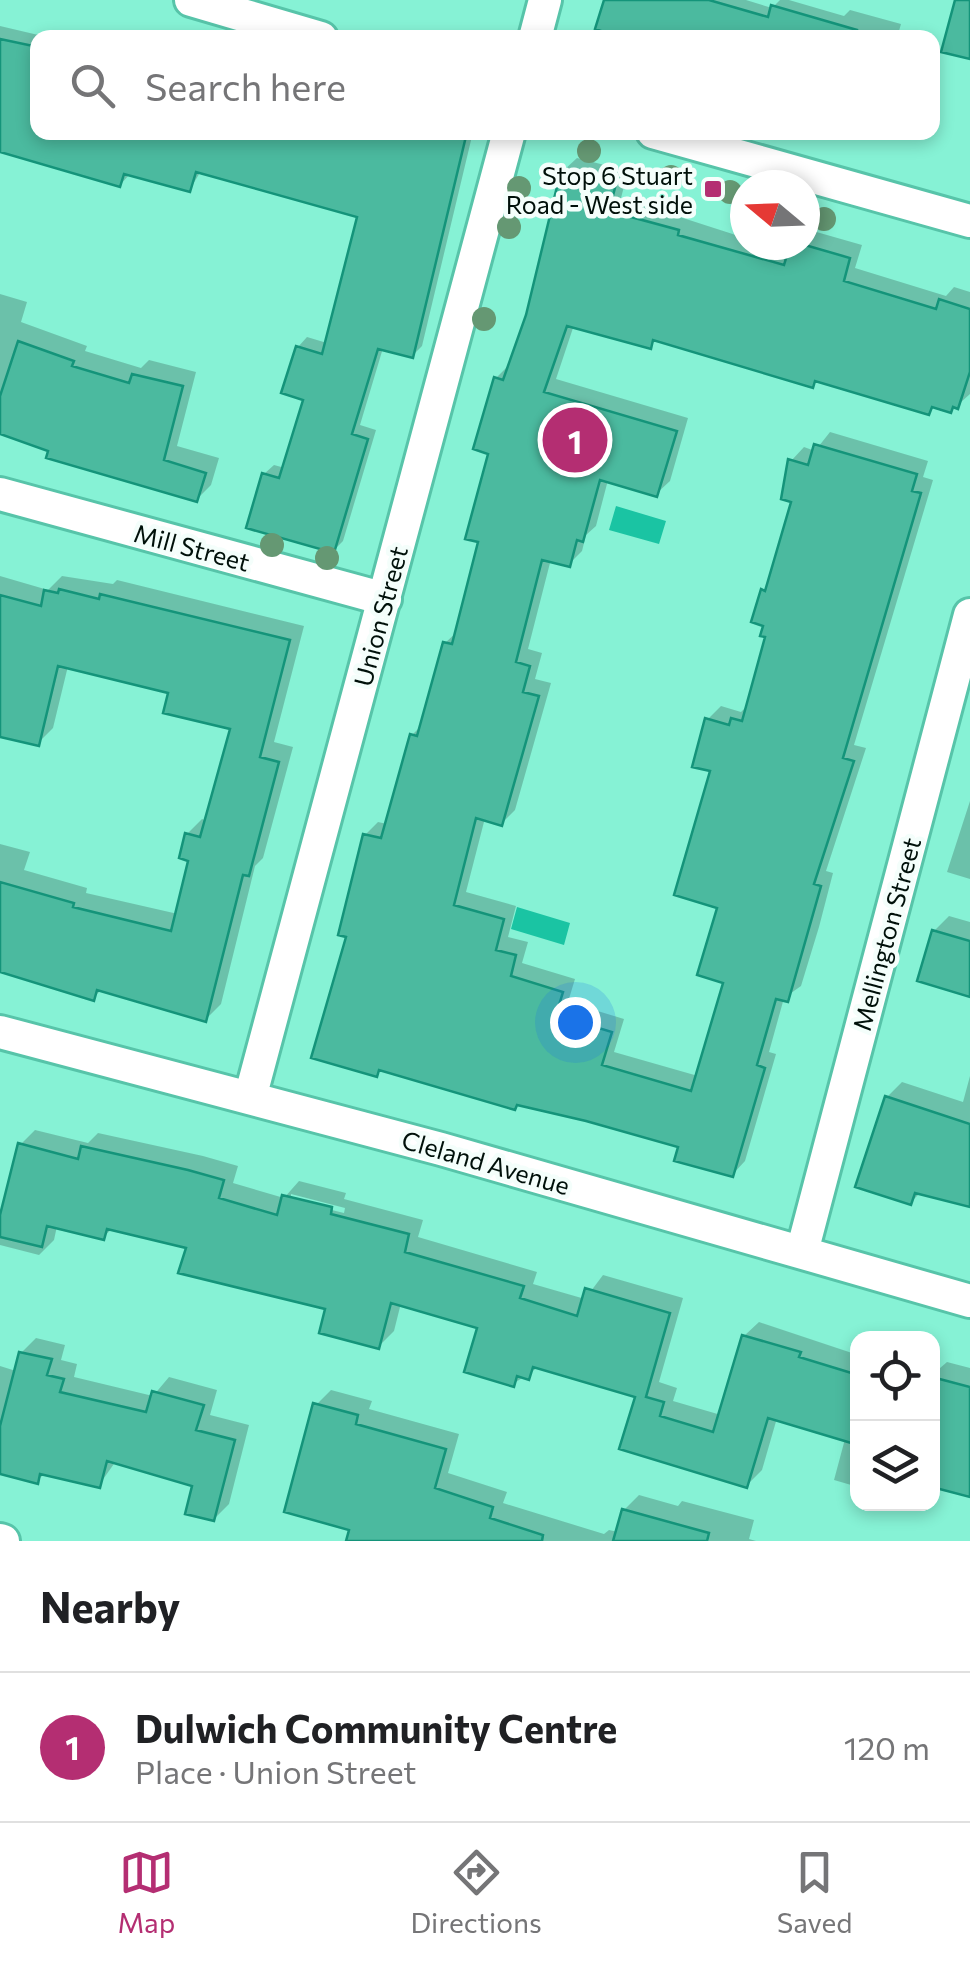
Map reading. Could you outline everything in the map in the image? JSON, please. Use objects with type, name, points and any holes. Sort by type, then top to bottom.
[{"type":"street","points":[[191,0],[294,30]]},
{"type":"street","points":[[536,30],[545,0]]},
{"type":"street","name":"Union Street","points":[[250,1098],[507,140]]},
{"type":"street","points":[[681,140],[970,222]]},
{"type":"street","name":"Mill Street","points":[[0,494],[385,599]]},
{"type":"street","name":"Mellington Street","points":[[802,1252],[958,716],[970,615]]},
{"type":"street","name":"Cleland Avenue","points":[[0,1032],[250,1098],[970,1301]]},
{"type":"shaded area","points":[[616,506],[666,521],[659,544],[609,530]]},
{"type":"shaded area","points":[[517,907],[570,923],[564,945],[511,929]]},
{"type":"building","points":[[604,0],[709,0],[768,17],[771,5],[857,30],[598,30],[595,29]]},
{"type":"building","points":[[955,0],[970,0],[970,59],[941,52]]},
{"type":"building","points":[[0,39],[30,45],[30,140],[465,140],[413,358],[378,349],[352,434],[368,439],[334,553],[246,528],[262,473],[279,478],[303,400],[281,393],[296,346],[322,354],[357,217],[196,172],[190,192],[124,174],[120,187],[0,152]]},
{"type":"building","points":[[561,170],[616,184],[609,211],[679,230],[678,235],[730,250],[730,260],[766,260],[784,265],[786,260],[820,260],[820,249],[850,258],[844,281],[936,309],[939,299],[970,309],[970,372],[958,409],[953,407],[951,413],[932,407],[929,415],[815,381],[813,388],[653,340],[651,349],[567,326],[544,392],[677,431],[657,497],[600,480],[583,542],[577,540],[570,567],[542,560],[516,662],[530,666],[523,692],[539,696],[502,826],[476,818],[454,905],[504,919],[496,950],[516,955],[511,976],[563,992],[556,1015],[612,1032],[602,1065],[691,1091],[723,983],[697,975],[717,908],[674,895],[710,771],[692,767],[705,718],[729,725],[731,718],[742,721],[765,637],[760,636],[763,626],[751,622],[761,589],[765,591],[791,502],[781,499],[788,459],[808,465],[814,444],[917,474],[912,491],[921,493],[843,758],[854,761],[814,884],[821,886],[788,1002],[776,999],[757,1065],[765,1068],[733,1177],[674,1161],[678,1147],[586,1121],[517,1105],[515,1110],[379,1070],[377,1077],[311,1058],[346,937],[338,935],[363,834],[381,838],[410,734],[417,736],[443,642],[452,644],[478,542],[465,539],[488,454],[473,449],[494,377],[503,380],[526,315]]},
{"type":"building","points":[[18,341],[74,361],[72,366],[129,383],[132,374],[183,386],[164,460],[206,473],[197,502],[46,458],[48,451],[0,434],[0,396]]},
{"type":"building","points":[[59,589],[99,599],[100,594],[290,640],[260,757],[279,762],[249,876],[243,875],[206,1022],[97,990],[94,1001],[0,972],[0,882],[74,903],[73,907],[171,931],[188,861],[179,858],[185,833],[200,837],[230,729],[163,713],[168,693],[58,666],[39,746],[0,737],[0,595],[41,606],[44,590],[58,593]]},
{"type":"building","points":[[932,930],[970,941],[970,997],[917,981]]},
{"type":"building","points":[[885,1096],[970,1124],[970,1207],[915,1193],[911,1205],[855,1187]]},
{"type":"building","points":[[18,1143],[78,1159],[81,1146],[224,1180],[219,1198],[277,1215],[282,1195],[332,1207],[331,1214],[409,1234],[405,1252],[524,1286],[520,1298],[577,1316],[585,1288],[670,1313],[646,1397],[664,1402],[660,1416],[713,1432],[742,1335],[801,1352],[799,1357],[850,1373],[850,1443],[768,1418],[747,1488],[619,1449],[635,1397],[533,1367],[529,1380],[517,1376],[514,1387],[464,1372],[477,1328],[391,1303],[379,1349],[319,1333],[325,1309],[178,1273],[186,1248],[107,1229],[104,1240],[47,1226],[42,1247],[0,1237],[0,1215]]},
{"type":"building","points":[[19,1352],[52,1359],[47,1375],[64,1379],[60,1392],[146,1412],[152,1391],[204,1405],[196,1430],[235,1440],[214,1521],[185,1514],[192,1486],[107,1461],[100,1488],[40,1474],[38,1484],[0,1474],[0,1426]]},
{"type":"building","points":[[940,1379],[970,1387],[970,1497],[940,1489]]},
{"type":"building","points":[[313,1403],[358,1415],[356,1424],[446,1449],[435,1488],[493,1507],[490,1518],[543,1535],[542,1541],[346,1541],[349,1530],[284,1512]]},
{"type":"building","points":[[622,1509],[709,1533],[707,1541],[613,1541]]},
{"type":"place","name":"Stop 6 Stuart Road - West side","points":[[713,189]]},
{"type":"place","name":"Dulwich Community Centre","points":[[575,440]]}]
